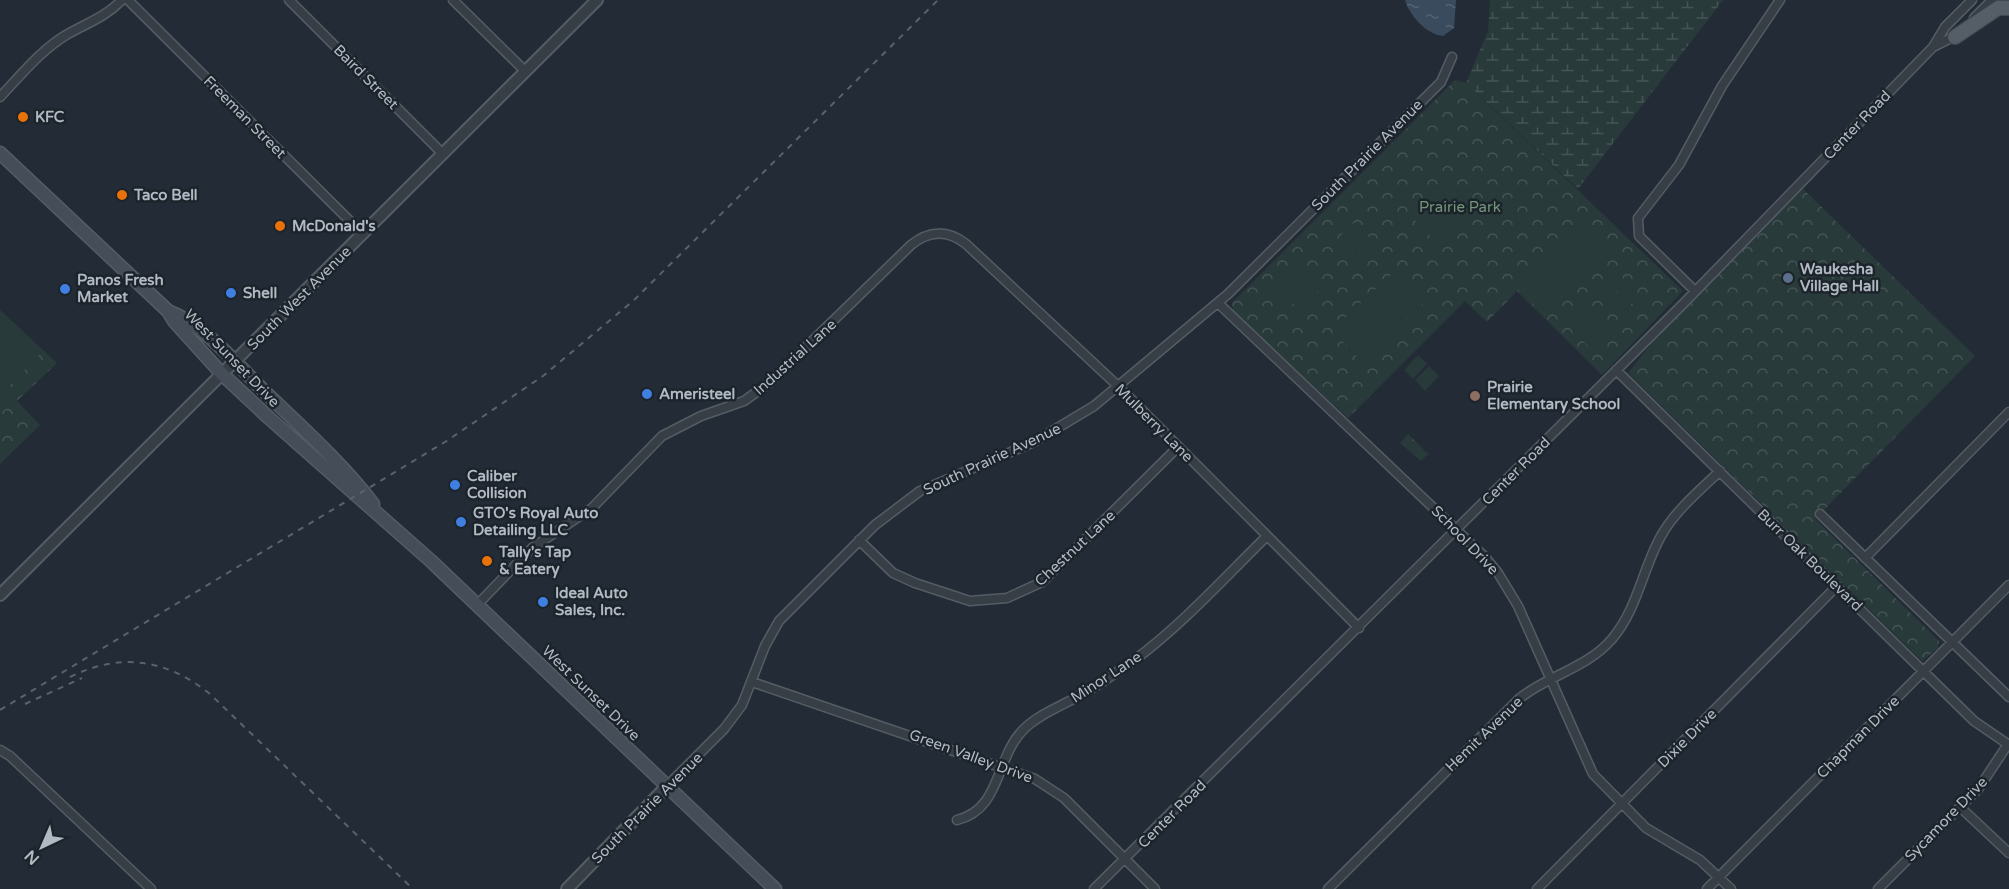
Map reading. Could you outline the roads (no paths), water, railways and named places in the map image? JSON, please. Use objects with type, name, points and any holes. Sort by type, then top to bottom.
[{"type":"main road","points":[[1955,37],[1998,8],[2009,8]]},
{"type":"main road","name":"West Sunset Drive","points":[[0,153],[168,311],[174,321],[222,374],[309,456],[385,519],[775,889]]},
{"type":"main road","name":"West Sunset Drive","points":[[168,311],[179,315],[235,362],[325,451],[363,491],[385,519]]},
{"type":"street","points":[[0,96],[50,46],[66,35],[98,21],[122,0]]},
{"type":"street","name":"Freeman Street","points":[[128,0],[363,234]]},
{"type":"street","name":"Baird Street","points":[[289,0],[443,154]]},
{"type":"street","points":[[453,0],[525,71]]},
{"type":"street","name":"South West Avenue","points":[[0,595],[597,0]]},
{"type":"street","points":[[1695,291],[1639,236],[1638,218],[1679,165],[1722,86],[1780,0]]},
{"type":"street","name":"Center Road","points":[[1094,889],[1359,628],[1695,291],[1932,47],[1945,27],[1972,0]]},
{"type":"street","name":"Center Road","points":[[1932,47],[1955,37],[1992,0]]},
{"type":"street","name":"South Prairie Avenue","points":[[567,889],[724,729],[742,705],[765,646],[779,621],[859,540],[891,511],[915,494],[1055,431],[1118,386],[1218,303],[1441,82],[1452,57]]},
{"type":"street","name":"Mulberry Lane","points":[[939,233],[953,236],[966,244],[1118,386],[1359,628]]},
{"type":"street","name":"Industrial Lane","points":[[477,605],[532,548],[592,508],[662,436],[694,419],[734,405],[755,394],[807,348],[911,245],[924,236],[939,233]]},
{"type":"street","name":"School Drive","points":[[1218,303],[1485,557],[1507,586],[1585,761],[1602,786],[1646,828],[1694,856],[1731,889]]},
{"type":"street","name":"Burr Oak Boulevard","points":[[1616,370],[1974,721],[2009,744]]},
{"type":"street","points":[[1865,558],[2009,412]]},
{"type":"street","name":"Chestnut Lane","points":[[859,540],[893,573],[915,583],[970,601],[1007,598],[1042,582],[1178,447]]},
{"type":"street","name":"Hemit Avenue","points":[[1328,889],[1520,698],[1582,664],[1612,639],[1633,607],[1660,537],[1675,517],[1720,471]]},
{"type":"street","points":[[1820,514],[2009,697]]},
{"type":"street","name":"Minor Lane","points":[[957,820],[969,817],[983,808],[1006,754],[1023,730],[1112,676],[1159,641],[1267,536]]},
{"type":"street","name":"Chapman Drive","points":[[1707,889],[2009,585]]},
{"type":"street","name":"Dixie Drive","points":[[1537,889],[1837,586]]},
{"type":"street","name":"Green Valley Drive","points":[[752,682],[1035,779],[1054,791],[1155,889]]},
{"type":"street","name":"Sycamore Drive","points":[[1878,889],[1984,782],[2009,744]]},
{"type":"street","points":[[0,750],[10,756],[151,889]]},
{"type":"street","points":[[1960,807],[2009,853]]},
{"type":"water","points":[[1405,0],[1456,0],[1454,28],[1443,36],[1431,32],[1415,18]]},
{"type":"railway","points":[[0,710],[445,442],[543,376],[633,301],[938,0]]},
{"type":"railway","points":[[70,677],[107,664],[125,662],[160,667],[193,682],[210,694],[413,889]]},
{"type":"railway","points":[[25,704],[82,678]]},
{"type":"place","name":"KFC","points":[[23,117]]},
{"type":"place","name":"Taco Bell","points":[[122,195]]},
{"type":"place","name":"McDonald's","points":[[280,226]]},
{"type":"place","name":"Waukesha Village Hall","points":[[1788,278]]},
{"type":"place","name":"Panos Fresh Market","points":[[65,289]]},
{"type":"place","name":"Shell","points":[[231,293]]},
{"type":"place","name":"Ameristeel","points":[[647,394]]},
{"type":"place","name":"Prairie Elementary School","points":[[1475,396]]},
{"type":"place","name":"Caliber Collision","points":[[455,485]]},
{"type":"place","name":"GTO's Royal Auto Detailing LLC","points":[[461,522]]},
{"type":"place","name":"Tally's Tap & Eatery","points":[[487,561]]},
{"type":"place","name":"Ideal Auto Sales, Inc.","points":[[543,602]]},
{"type":"park label","name":"Prairie Park","points":[[1460,207]]}]
